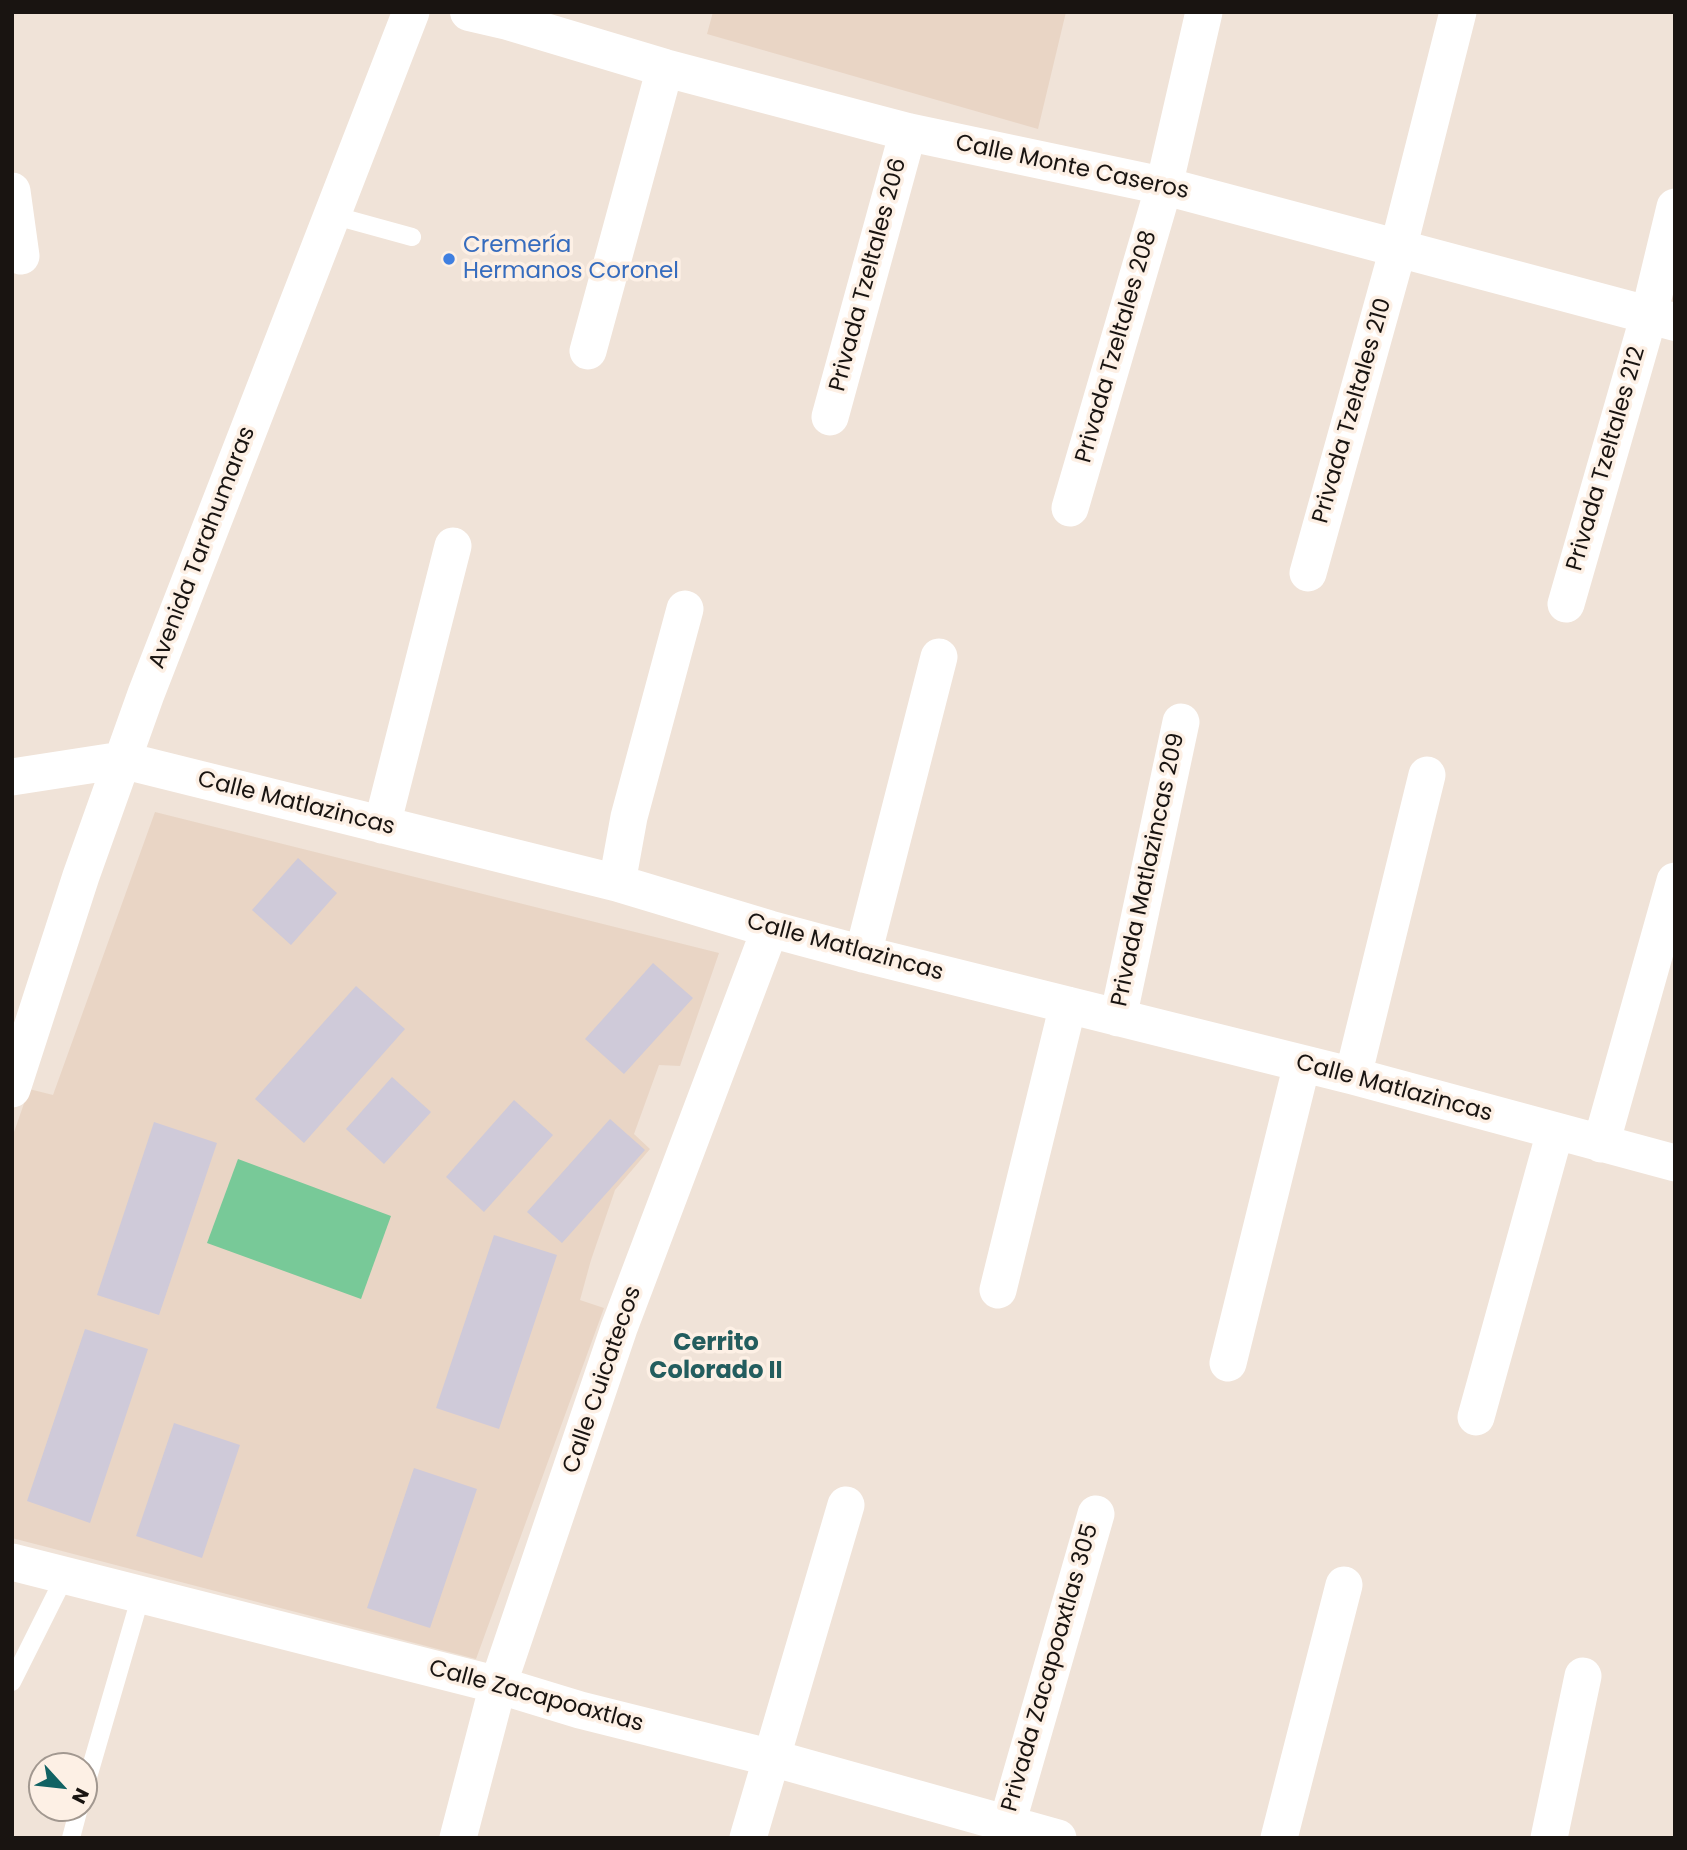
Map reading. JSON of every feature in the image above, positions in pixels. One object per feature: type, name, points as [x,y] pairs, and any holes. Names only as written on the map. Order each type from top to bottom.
[{"type":"street","name":"Avenida Tarahumaras","points":[[12,1089],[81,876],[151,681],[411,12]]},
{"type":"street","name":"Calle Monte Caseros","points":[[469,12],[508,17],[665,68],[908,132],[1164,186],[1662,319]]},
{"type":"street","name":"Privada Tzeltales 208","points":[[1070,508],[1164,186],[1204,12]]},
{"type":"street","name":"Privada Tzeltales 210","points":[[1308,572],[1398,249],[1458,12]]},
{"type":"street","points":[[588,351],[665,68]]},
{"type":"street","name":"Privada Tzeltales 206","points":[[830,418],[908,132]]},
{"type":"street","points":[[12,191],[21,256]]},
{"type":"street","name":"Privada Tzeltales 212","points":[[1566,604],[1662,319],[1675,207]]},
{"type":"street","points":[[382,825],[453,547]]},
{"type":"street","points":[[617,883],[629,817],[685,609]]},
{"type":"street","points":[[863,954],[939,657]]},
{"type":"street","name":"Privada Matlazincas 209","points":[[1118,1018],[1181,722]]},
{"type":"street","name":"Calle Matlazincas","points":[[12,777],[122,760],[617,883],[863,954],[1353,1076],[1675,1163]]},
{"type":"street","points":[[1353,1076],[1427,775]]},
{"type":"street","points":[[1601,1144],[1675,881]]},
{"type":"street","name":"Calle Cuicatecos","points":[[458,1838],[498,1685],[619,1328],[769,929]]},
{"type":"street","points":[[998,1290],[1068,1005]]},
{"type":"street","points":[[1228,1363],[1302,1064]]},
{"type":"street","points":[[1476,1417],[1555,1132]]},
{"type":"street","points":[[748,1838],[846,1505]]},
{"type":"street","name":"Privada Zacapoaxtlas 305","points":[[1005,1830],[1096,1514]]},
{"type":"street","name":"Calle Zacapoaxtlas","points":[[12,1562],[498,1685],[580,1710],[772,1758],[1005,1830],[1058,1838]]},
{"type":"street","points":[[1279,1838],[1344,1585]]},
{"type":"street","points":[[1549,1838],[1584,1676]]},
{"type":"lane","points":[[332,215],[412,237]]},
{"type":"lane","points":[[12,1682],[65,1576]]},
{"type":"lane","points":[[95,1752],[141,1595]]},
{"type":"shaded area","points":[[713,12],[1066,12],[1038,129],[707,34]]},
{"type":"shaded area","points":[[155,812],[719,953],[680,1066],[659,1065],[634,1134],[650,1149],[615,1190],[580,1300],[604,1308],[476,1659],[12,1538],[12,1138],[29,1089],[53,1095]]},
{"type":"green space","points":[[238,1159],[391,1216],[361,1299],[207,1243]]},
{"type":"building","points":[[298,858],[337,893],[291,945],[252,910]]},
{"type":"building","points":[[653,963],[693,998],[624,1074],[585,1039]]},
{"type":"building","points":[[356,986],[405,1029],[304,1143],[255,1099]]},
{"type":"building","points":[[392,1077],[431,1112],[384,1164],[346,1129]]},
{"type":"building","points":[[514,1100],[553,1135],[484,1212],[446,1177]]},
{"type":"building","points":[[610,1119],[645,1150],[562,1243],[527,1212]]},
{"type":"building","points":[[154,1122],[217,1143],[159,1315],[97,1295]]},
{"type":"building","points":[[494,1235],[557,1255],[499,1429],[436,1408]]},
{"type":"building","points":[[85,1329],[148,1349],[90,1523],[27,1501]]},
{"type":"building","points":[[174,1423],[240,1445],[202,1558],[136,1536]]},
{"type":"building","points":[[414,1468],[477,1489],[430,1628],[367,1608]]},
{"type":"place","name":"Cremería Hermanos Coronel","points":[[449,259]]},
{"type":"district","name":"Cerrito Colorado II","points":[[716,1358]]}]
